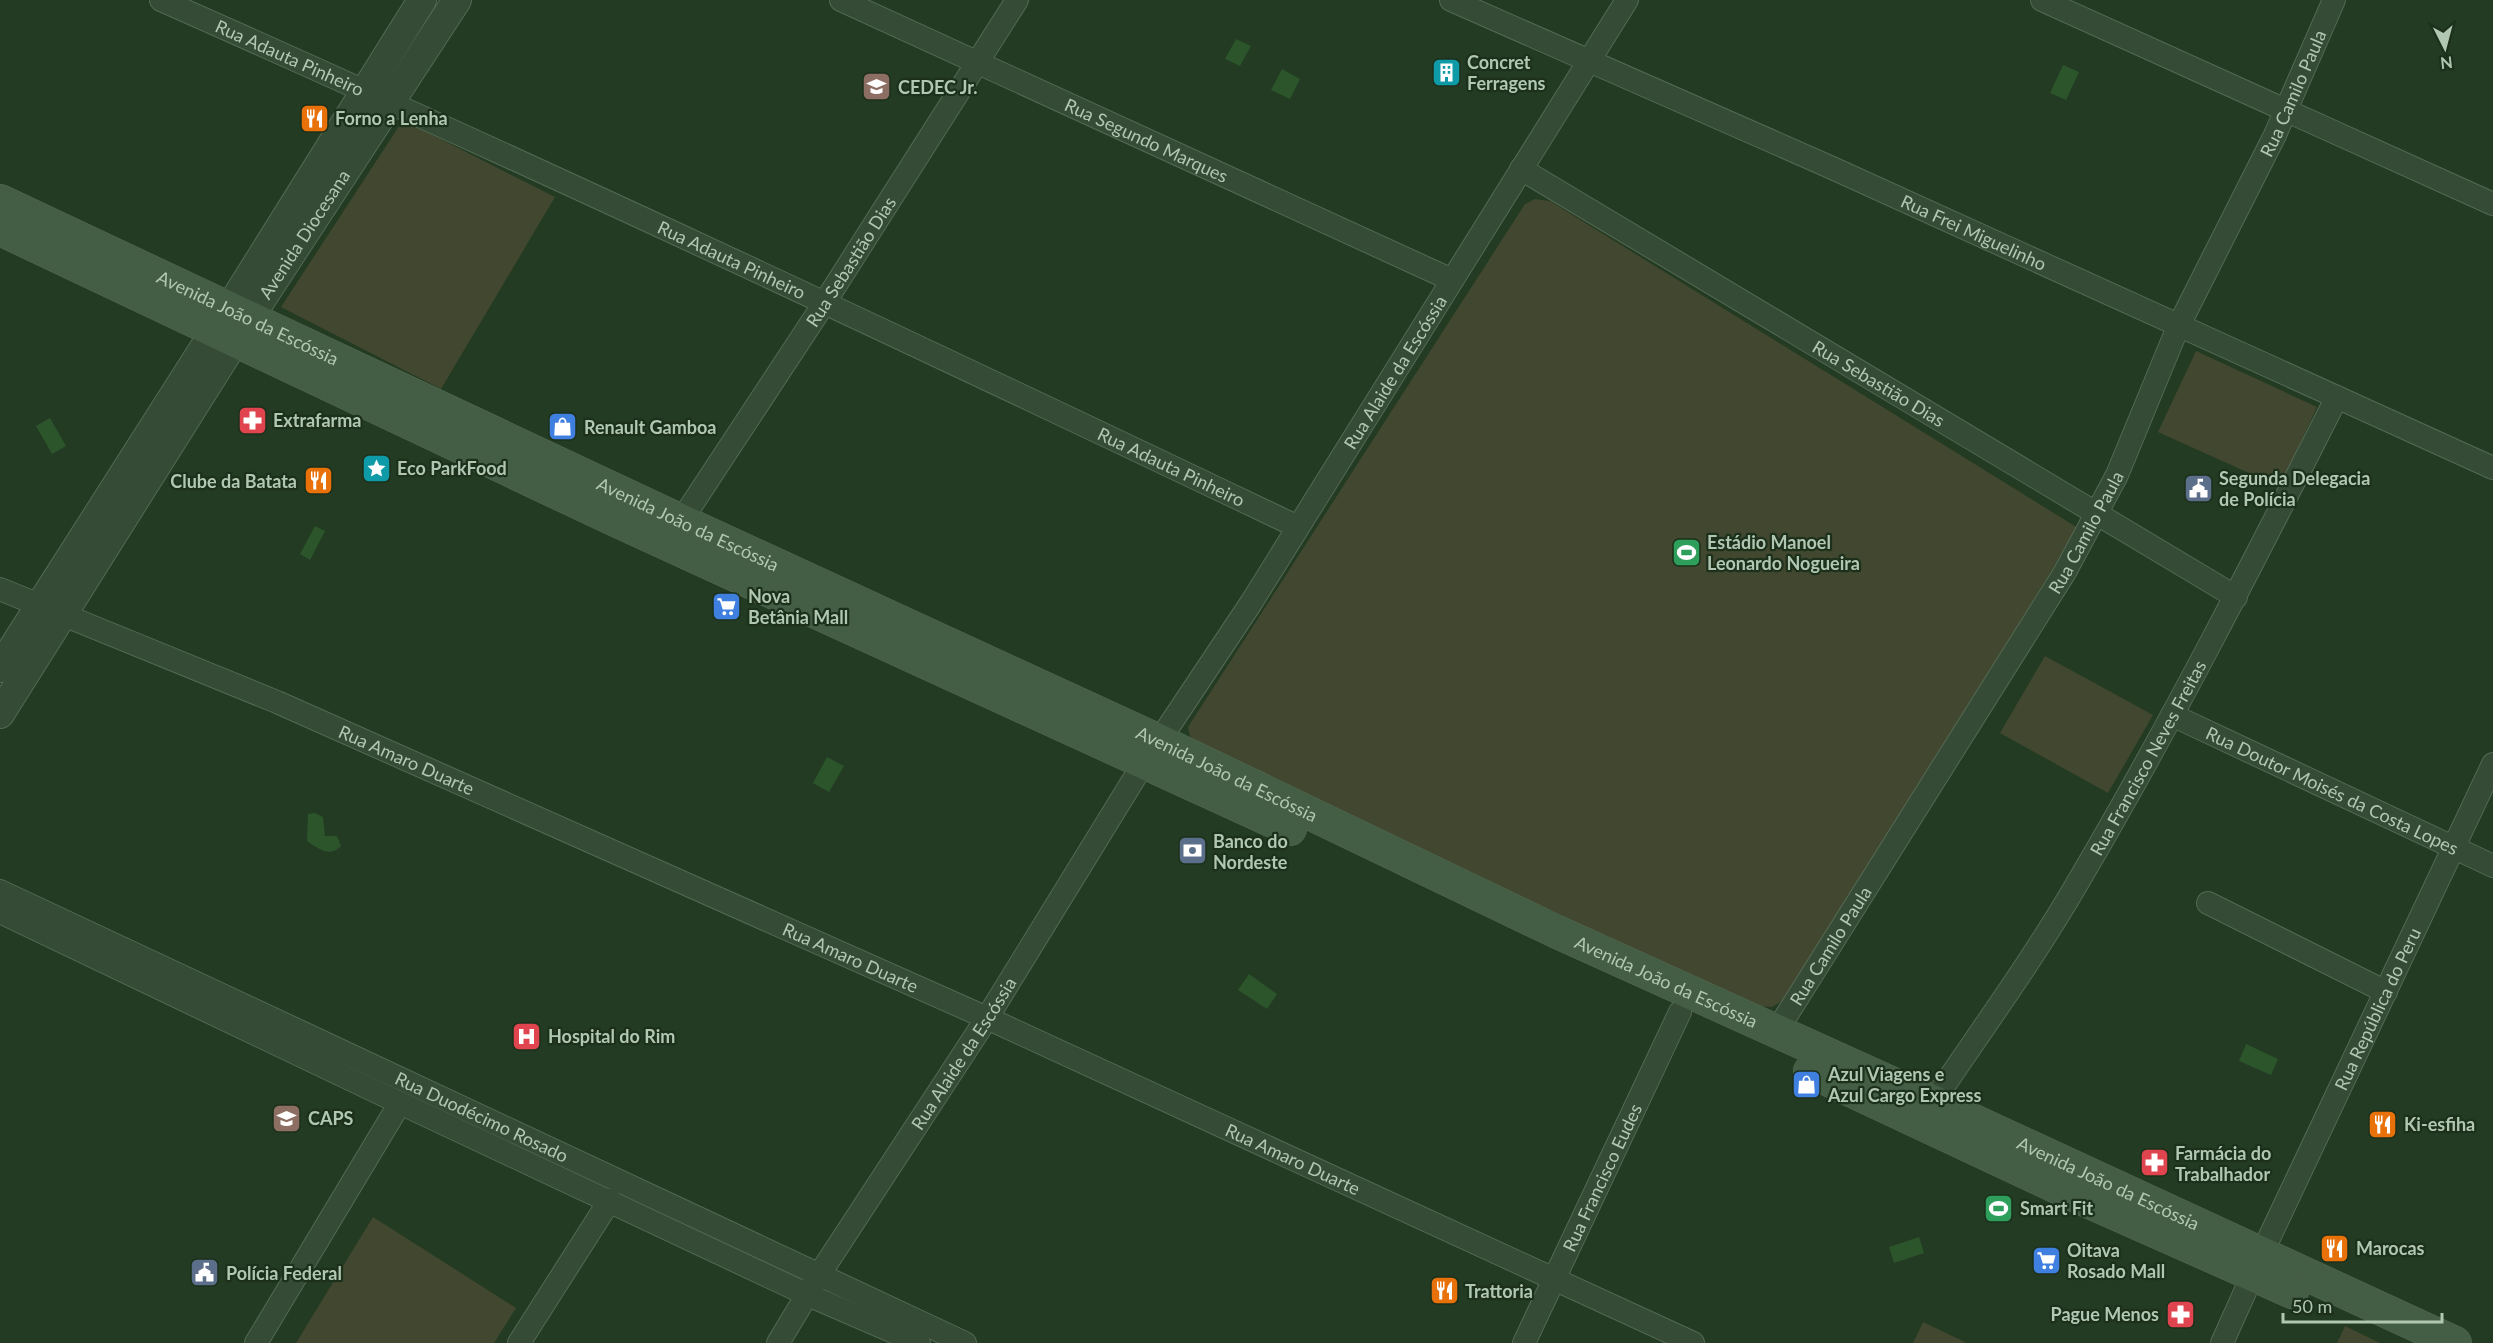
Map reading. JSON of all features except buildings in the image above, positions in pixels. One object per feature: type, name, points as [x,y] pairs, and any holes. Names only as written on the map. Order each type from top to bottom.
[{"type":"main road","name":"Avenida João da Escóssia","points":[[0,201],[233,324],[615,520],[1152,751],[1933,1102],[2258,1264],[2400,1343]]},
{"type":"main road","name":"Avenida João da Escóssia","points":[[0,229],[233,324],[681,521],[1680,1012],[1766,1049],[2053,1185],[2455,1343]]},
{"type":"street","name":"Rua Adauta Pinheiro","points":[[161,0],[365,90],[825,302],[1298,527]]},
{"type":"street","name":"Avenida Diocesana","points":[[233,324],[365,90],[422,0]]},
{"type":"street","name":"Avenida Diocesana","points":[[0,714],[51,611],[233,324],[390,102],[457,0]]},
{"type":"street","name":"Rua Segundo Marques","points":[[841,0],[976,64],[1452,280]]},
{"type":"street","name":"Rua Sebastião Dias","points":[[681,521],[825,302],[1017,0]]},
{"type":"street","name":"Rua Frei Miguelinho","points":[[1451,0],[1830,167],[2178,327],[2493,468]]},
{"type":"street","name":"Rua Alaide da Escóssia","points":[[778,1343],[987,1018],[1152,751],[1251,603],[1627,0]]},
{"type":"street","points":[[2042,0],[2493,204]]},
{"type":"street","name":"Rua Camilo Paula","points":[[1776,1032],[2065,572],[2096,515],[2117,475],[2178,327],[2286,110],[2334,0]]},
{"type":"street","name":"Rua Sebastião Dias","points":[[1521,169],[2235,597]]},
{"type":"street","name":"Rua Francisco Neves Freitas","points":[[1933,1102],[2043,940],[2078,883],[2235,597],[2337,397]]},
{"type":"street","name":"Rua Amaro Duarte","points":[[0,589],[277,702],[987,1018],[1693,1343]]},
{"type":"street","name":"Avenida Diocesana","points":[[0,668],[51,611]]},
{"type":"street","name":"Rua Doutor Moisés da Costa Lopes","points":[[2172,715],[2493,866]]},
{"type":"street","name":"Rua República do Peru","points":[[2222,1343],[2493,764]]},
{"type":"street","name":"Rua Duodécimo Rosado","points":[[0,891],[814,1285],[919,1343]]},
{"type":"street","points":[[2208,903],[2386,992]]},
{"type":"street","name":"Rua Duodécimo Rosado","points":[[0,912],[400,1103],[610,1200],[814,1285],[965,1343]]},
{"type":"street","name":"Rua Francisco Eudes","points":[[1524,1343],[1680,1012]]},
{"type":"street","points":[[256,1343],[400,1103]]},
{"type":"street","points":[[519,1343],[610,1200]]},
{"type":"shaded area","points":[[1236,39],[1251,46],[1240,66],[1225,59]]},
{"type":"shaded area","points":[[2063,65],[2079,72],[2066,100],[2050,93]]},
{"type":"shaded area","points":[[1282,69],[1300,79],[1290,99],[1271,90]]},
{"type":"shaded area","points":[[403,120],[555,197],[441,389],[281,307]]},
{"type":"shaded area","points":[[1535,199],[1550,201],[2078,528],[1782,1001],[1772,1007],[1756,1006],[1208,751],[1194,742],[1190,736],[1188,727],[1525,204]]},
{"type":"shaded area","points":[[2196,351],[2317,407],[2280,487],[2158,432]]},
{"type":"shaded area","points":[[50,418],[66,446],[52,454],[36,426]]},
{"type":"shaded area","points":[[315,526],[325,531],[310,560],[300,554]]},
{"type":"shaded area","points":[[2045,656],[2153,715],[2108,793],[2000,733]]},
{"type":"shaded area","points":[[827,757],[844,766],[829,792],[813,783]]},
{"type":"shaded area","points":[[315,813],[323,817],[325,836],[337,836],[341,846],[337,850],[324,851],[307,841],[308,814]]},
{"type":"shaded area","points":[[1249,974],[1277,994],[1267,1009],[1238,990]]},
{"type":"shaded area","points":[[2246,1044],[2278,1059],[2271,1075],[2239,1061]]},
{"type":"shaded area","points":[[373,1217],[516,1308],[494,1343],[296,1343]]},
{"type":"shaded area","points":[[1919,1237],[1924,1253],[1894,1263],[1889,1247]]},
{"type":"shaded area","points":[[1923,1322],[1965,1342],[1913,1343]]},
{"type":"shaded area","points":[[2345,1326],[2380,1343],[2337,1343]]},
{"type":"place","name":"Concret Ferragens","points":[[1446,72]]},
{"type":"place","name":"CEDEC Jr.","points":[[877,87]]},
{"type":"place","name":"Forno a Lenha","points":[[314,118]]},
{"type":"place","name":"Extrafarma","points":[[252,420]]},
{"type":"place","name":"Renault Gamboa","points":[[563,427]]},
{"type":"place","name":"Eco ParkFood","points":[[376,468]]},
{"type":"place","name":"Clube da Batata","points":[[318,481]]},
{"type":"place","name":"Segunda Delegacia de Polícia","points":[[2198,488]]},
{"type":"place","name":"Estádio Manoel Leonardo Nogueira","points":[[1686,552]]},
{"type":"place","name":"Nova Betânia Mall","points":[[727,606]]},
{"type":"place","name":"Banco do Nordeste","points":[[1192,851]]},
{"type":"place","name":"Hospital do Rim","points":[[527,1036]]},
{"type":"place","name":"Azul Viagens e Azul Cargo Express","points":[[1807,1084]]},
{"type":"place","name":"CAPS","points":[[287,1118]]},
{"type":"place","name":"Ki-esfiha","points":[[2383,1124]]},
{"type":"place","name":"Farmácia do Trabalhador","points":[[2154,1163]]},
{"type":"place","name":"Smart Fit","points":[[1999,1208]]},
{"type":"place","name":"Marocas","points":[[2335,1248]]},
{"type":"place","name":"Oitava Rosado Mall","points":[[2046,1260]]},
{"type":"place","name":"Polícia Federal","points":[[205,1273]]},
{"type":"place","name":"Trattoria","points":[[1444,1291]]},
{"type":"place","name":"Pague Menos","points":[[2180,1314]]}]
